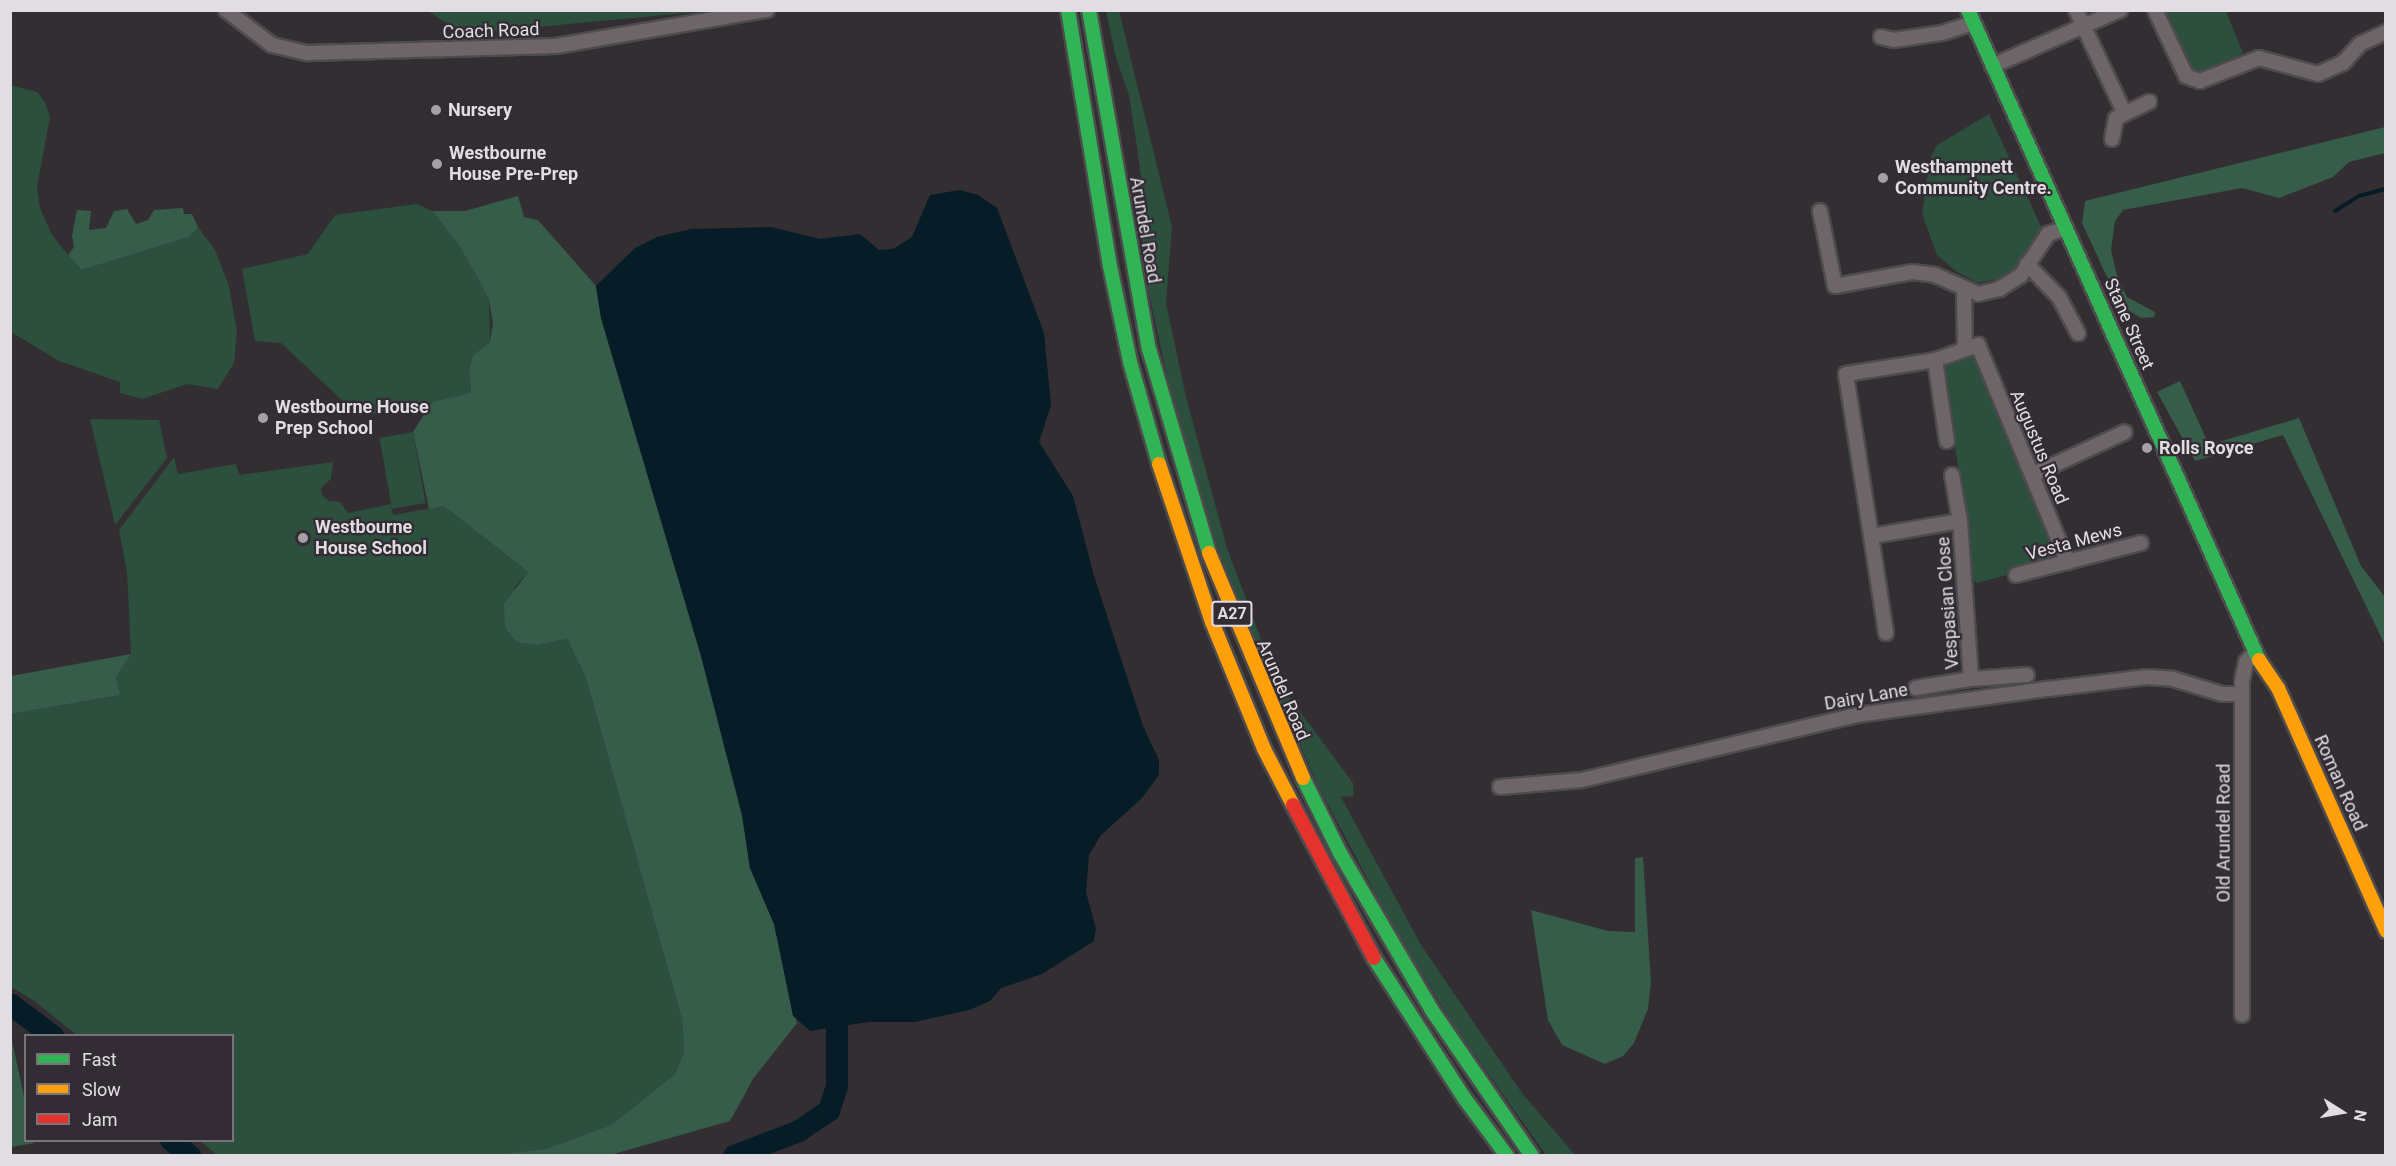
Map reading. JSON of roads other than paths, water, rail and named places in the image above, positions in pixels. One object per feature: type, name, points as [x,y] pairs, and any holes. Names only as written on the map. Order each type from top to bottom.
[{"type":"main road","name":"A27","points":[[1068,10],[1110,266],[1130,362],[1156,455],[1212,622],[1264,749],[1364,943],[1465,1099],[1507,1155]]},
{"type":"main road","name":"Arundel Road","points":[[1089,10],[1149,349],[1197,516],[1233,617],[1290,752],[1362,893],[1431,1009],[1532,1155]]},
{"type":"main road","name":"Stane Street","points":[[1970,16],[2220,567],[2254,653]]},
{"type":"main road","name":"Roman Road","points":[[2254,653],[2278,688],[2385,931]]},
{"type":"street","name":"Coach Road","points":[[226,10],[272,45],[308,53],[556,46],[767,10]]},
{"type":"street","points":[[2076,10],[2124,112]]},
{"type":"street","points":[[2155,10],[2186,76],[2200,81],[2259,58],[2318,74],[2343,63],[2360,44],[2385,32]]},
{"type":"street","points":[[1992,66],[2116,11]]},
{"type":"street","points":[[1881,37],[1894,40],[1942,33],[1970,16]]},
{"type":"street","points":[[2112,139],[2116,118],[2124,112],[2149,102]]},
{"type":"street","points":[[1820,210],[1835,286],[1912,272],[1935,275],[1978,294],[1999,290],[2021,275],[2048,234],[2066,228]]},
{"type":"street","points":[[2027,264],[2059,297],[2078,333]]},
{"type":"street","name":"Augustus Road","points":[[1964,288],[1971,347],[2032,475],[2068,562]]},
{"type":"street","points":[[1886,633],[1846,374],[1935,360],[1971,347]]},
{"type":"street","points":[[1935,360],[1947,441]]},
{"type":"street","points":[[2032,475],[2125,432]]},
{"type":"street","points":[[1953,475],[1960,521]]},
{"type":"street","name":"Vespasian Close","points":[[1872,536],[1960,521],[1971,679],[2027,675]]},
{"type":"street","name":"Vesta Mews","points":[[2016,575],[2141,543]]},
{"type":"street","name":"Old Arundel Road","points":[[2242,1016],[2242,694],[2243,671],[2254,653]]},
{"type":"street","name":"Dairy Lane","points":[[1500,787],[1582,780],[1857,715],[2048,689],[2147,677],[2174,679],[2222,694],[2242,694]]},
{"type":"street","points":[[1916,688],[1971,679]]},
{"type":"water","points":[[960,190],[978,195],[997,208],[1044,333],[1051,405],[1039,442],[1073,496],[1094,576],[1143,726],[1159,760],[1159,775],[1142,798],[1101,835],[1089,855],[1086,892],[1096,929],[1094,941],[1042,974],[1001,988],[990,1001],[969,1010],[915,1022],[868,1022],[810,1031],[793,1016],[774,924],[750,868],[742,815],[701,656],[601,318],[596,286],[635,248],[657,237],[691,229],[771,227],[820,239],[860,234],[879,250],[893,249],[912,237],[930,195]]},
{"type":"waterway","points":[[2335,211],[2359,196],[2386,189]]},
{"type":"waterway","points":[[10,1004],[50,1034]]},
{"type":"waterway","points":[[734,1156],[799,1131],[829,1111],[837,1087],[837,1028]]},
{"type":"waterway","points":[[173,1142],[190,1156]]},
{"type":"place","name":"Nursery","points":[[436,110]]},
{"type":"place","name":"Westbourne House Pre-Prep","points":[[437,164]]},
{"type":"place","name":"Westhampnett Community Centre.","points":[[1883,178]]},
{"type":"place","name":"Westbourne House Prep School","points":[[263,418]]},
{"type":"place","name":"Rolls Royce","points":[[2147,448]]},
{"type":"place","name":"Westbourne House School","points":[[303,538]]}]
